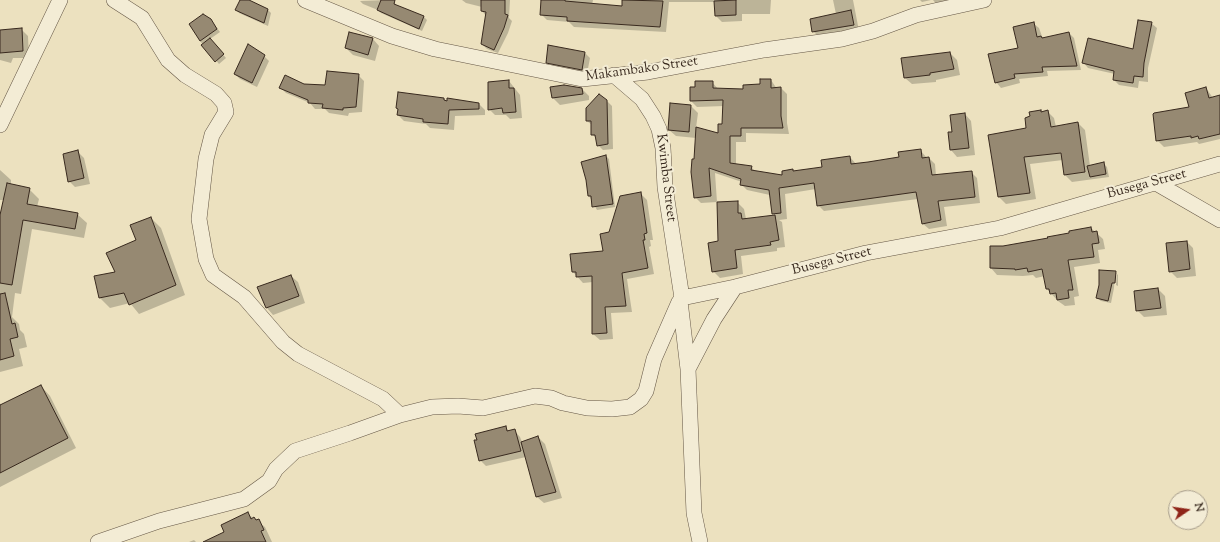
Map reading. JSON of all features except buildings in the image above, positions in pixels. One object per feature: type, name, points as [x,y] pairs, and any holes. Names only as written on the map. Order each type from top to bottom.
[{"type":"street","points":[[0,125],[60,0]]},
{"type":"street","points":[[114,0],[142,18],[168,60],[185,75],[216,94],[224,103],[226,112],[212,135],[206,158],[199,219],[206,258],[213,275],[244,296],[283,342],[298,354],[383,399],[400,415]]},
{"type":"street","name":"Makambako Street","points":[[305,0],[392,36],[464,56],[493,60],[582,79],[648,72],[764,50],[842,39],[873,31],[916,15],[984,0]]},
{"type":"street","name":"Kwimba Street","points":[[614,75],[642,99],[659,129],[663,148],[665,187],[681,300]]},
{"type":"street","name":"Busega Street","points":[[681,300],[866,252],[1000,228],[1220,164]]},
{"type":"street","points":[[1156,183],[1220,220]]},
{"type":"street","points":[[688,369],[714,319],[735,287]]},
{"type":"street","points":[[98,542],[159,521],[244,498],[269,481],[276,469],[295,451],[400,415],[432,407],[458,406],[483,408],[535,396],[551,398],[563,403],[587,408],[612,409],[630,407],[641,399],[646,391],[654,359],[681,300]]},
{"type":"street","points":[[681,300],[688,369],[691,473],[694,513],[700,542]]}]
